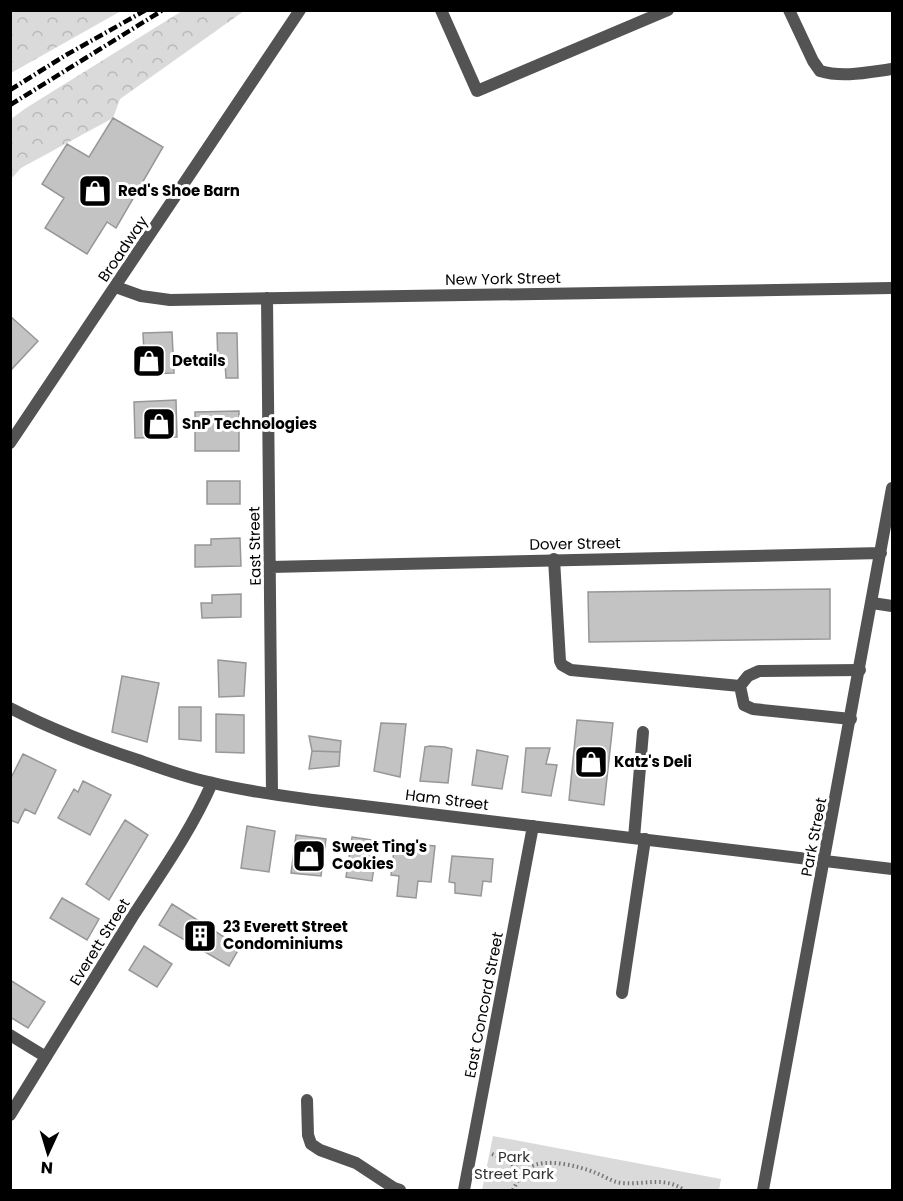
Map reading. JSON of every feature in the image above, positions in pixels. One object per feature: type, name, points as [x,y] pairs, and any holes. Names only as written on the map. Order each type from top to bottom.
[{"type":"street","name":"Broadway","points":[[10,443],[300,10]]},
{"type":"street","points":[[441,10],[477,91],[668,10]]},
{"type":"street","points":[[789,10],[820,71],[838,74],[892,69]]},
{"type":"street","name":"New York Street","points":[[116,287],[141,296],[170,300],[892,288]]},
{"type":"street","name":"East Street","points":[[267,298],[272,794]]},
{"type":"street","name":"Park Street","points":[[763,1191],[892,488]]},
{"type":"street","name":"Dover Street","points":[[270,567],[881,553]]},
{"type":"street","points":[[554,559],[558,650],[562,665],[580,671],[741,686]]},
{"type":"street","points":[[872,603],[892,606]]},
{"type":"street","points":[[851,719],[753,709],[744,705],[741,686],[748,676],[759,671],[860,669]]},
{"type":"street","name":"Ham Street","points":[[10,708],[64,733],[174,773],[212,783],[272,794],[892,868]]},
{"type":"street","points":[[622,993],[640,839],[643,732]]},
{"type":"street","name":"Everett Street","points":[[10,1114],[185,835],[212,783]]},
{"type":"street","name":"East Concord Street","points":[[464,1191],[533,826]]},
{"type":"street","points":[[10,1035],[46,1057]]},
{"type":"street","points":[[307,1100],[308,1135],[311,1144],[320,1150],[356,1163],[400,1191]]},
{"type":"path","points":[[492,1154],[507,1160],[523,1173]]},
{"type":"path","points":[[513,1191],[517,1181],[530,1166],[555,1163],[584,1169],[621,1183],[666,1182],[684,1191]]},
{"type":"green space","points":[[11,10],[121,10],[121,11],[11,73]]},
{"type":"green space","points":[[182,11],[244,11],[120,99],[113,118],[21,168],[11,179],[11,119]]},
{"type":"green space","name":"Park Street Park","points":[[493,1136],[721,1179],[719,1190],[482,1190]]},
{"type":"building","name":"Red's Shoe Barn","points":[[113,118],[163,147],[116,228],[107,222],[87,254],[45,228],[64,198],[42,184],[67,144],[89,157]]},
{"type":"building","points":[[10,316],[38,341],[10,371]]},
{"type":"building","points":[[172,332],[174,373],[145,374],[143,333]]},
{"type":"building","points":[[217,333],[237,333],[238,378],[226,378],[225,363],[218,363]]},
{"type":"building","points":[[176,400],[177,437],[135,438],[134,402]]},
{"type":"building","points":[[239,411],[239,451],[195,451],[195,412]]},
{"type":"building","points":[[207,481],[240,481],[240,504],[207,504]]},
{"type":"building","points":[[240,538],[241,566],[195,567],[195,545],[211,545],[211,539]]},
{"type":"building","points":[[830,589],[830,639],[589,642],[588,592]]},
{"type":"building","points":[[241,594],[241,617],[202,618],[201,603],[212,603],[212,595]]},
{"type":"building","points":[[218,660],[246,663],[244,696],[219,697]]},
{"type":"building","points":[[122,676],[159,683],[147,742],[112,732]]},
{"type":"building","points":[[179,707],[201,707],[201,741],[179,739]]},
{"type":"building","points":[[216,714],[244,715],[244,753],[216,752]]},
{"type":"building","name":"Katz's Deli","points":[[577,720],[613,723],[604,805],[569,800]]},
{"type":"building","points":[[381,723],[406,724],[400,777],[374,771]]},
{"type":"building","points":[[309,736],[341,741],[340,752],[312,751]]},
{"type":"building","points":[[425,747],[452,749],[448,783],[420,781]]},
{"type":"building","points":[[526,748],[550,748],[546,764],[557,765],[551,796],[522,792]]},
{"type":"building","points":[[477,750],[508,756],[502,789],[472,785]]},
{"type":"building","points":[[312,751],[340,752],[339,766],[309,769]]},
{"type":"building","points":[[23,754],[56,770],[35,814],[25,809],[18,823],[10,820],[10,780]]},
{"type":"building","points":[[83,781],[111,795],[90,835],[58,818],[74,789],[78,792]]},
{"type":"building","points":[[125,820],[148,835],[109,900],[86,884]]},
{"type":"building","points":[[247,826],[275,831],[269,872],[241,868]]},
{"type":"building","name":"Sweet Ting's Cookies","points":[[296,835],[326,839],[321,876],[291,873]]},
{"type":"building","points":[[352,837],[378,841],[372,881],[346,877]]},
{"type":"building","points":[[395,842],[435,846],[431,882],[418,881],[416,898],[397,896],[399,876],[391,875]]},
{"type":"building","points":[[452,856],[493,859],[491,882],[483,881],[481,896],[455,893],[455,883],[449,882]]},
{"type":"building","points":[[62,898],[99,919],[87,940],[50,918]]},
{"type":"building","name":"23 Everett Street Condominiums","points":[[172,904],[240,947],[229,966],[159,925]]},
{"type":"building","points":[[144,946],[172,964],[157,987],[129,970]]},
{"type":"building","points":[[10,980],[45,1002],[28,1028],[10,1017]]},
{"type":"railway","points":[[10,90],[146,10]]},
{"type":"railway","points":[[10,105],[163,10]]},
{"type":"place","name":"Red's Shoe Barn","points":[[95,191]]},
{"type":"place","name":"Details","points":[[149,361]]},
{"type":"place","name":"SnP Technologies","points":[[159,424]]},
{"type":"place","name":"Katz's Deli","points":[[591,762]]},
{"type":"place","name":"Sweet Ting's Cookies","points":[[309,856]]},
{"type":"place","name":"23 Everett Street Condominiums","points":[[200,936]]}]
